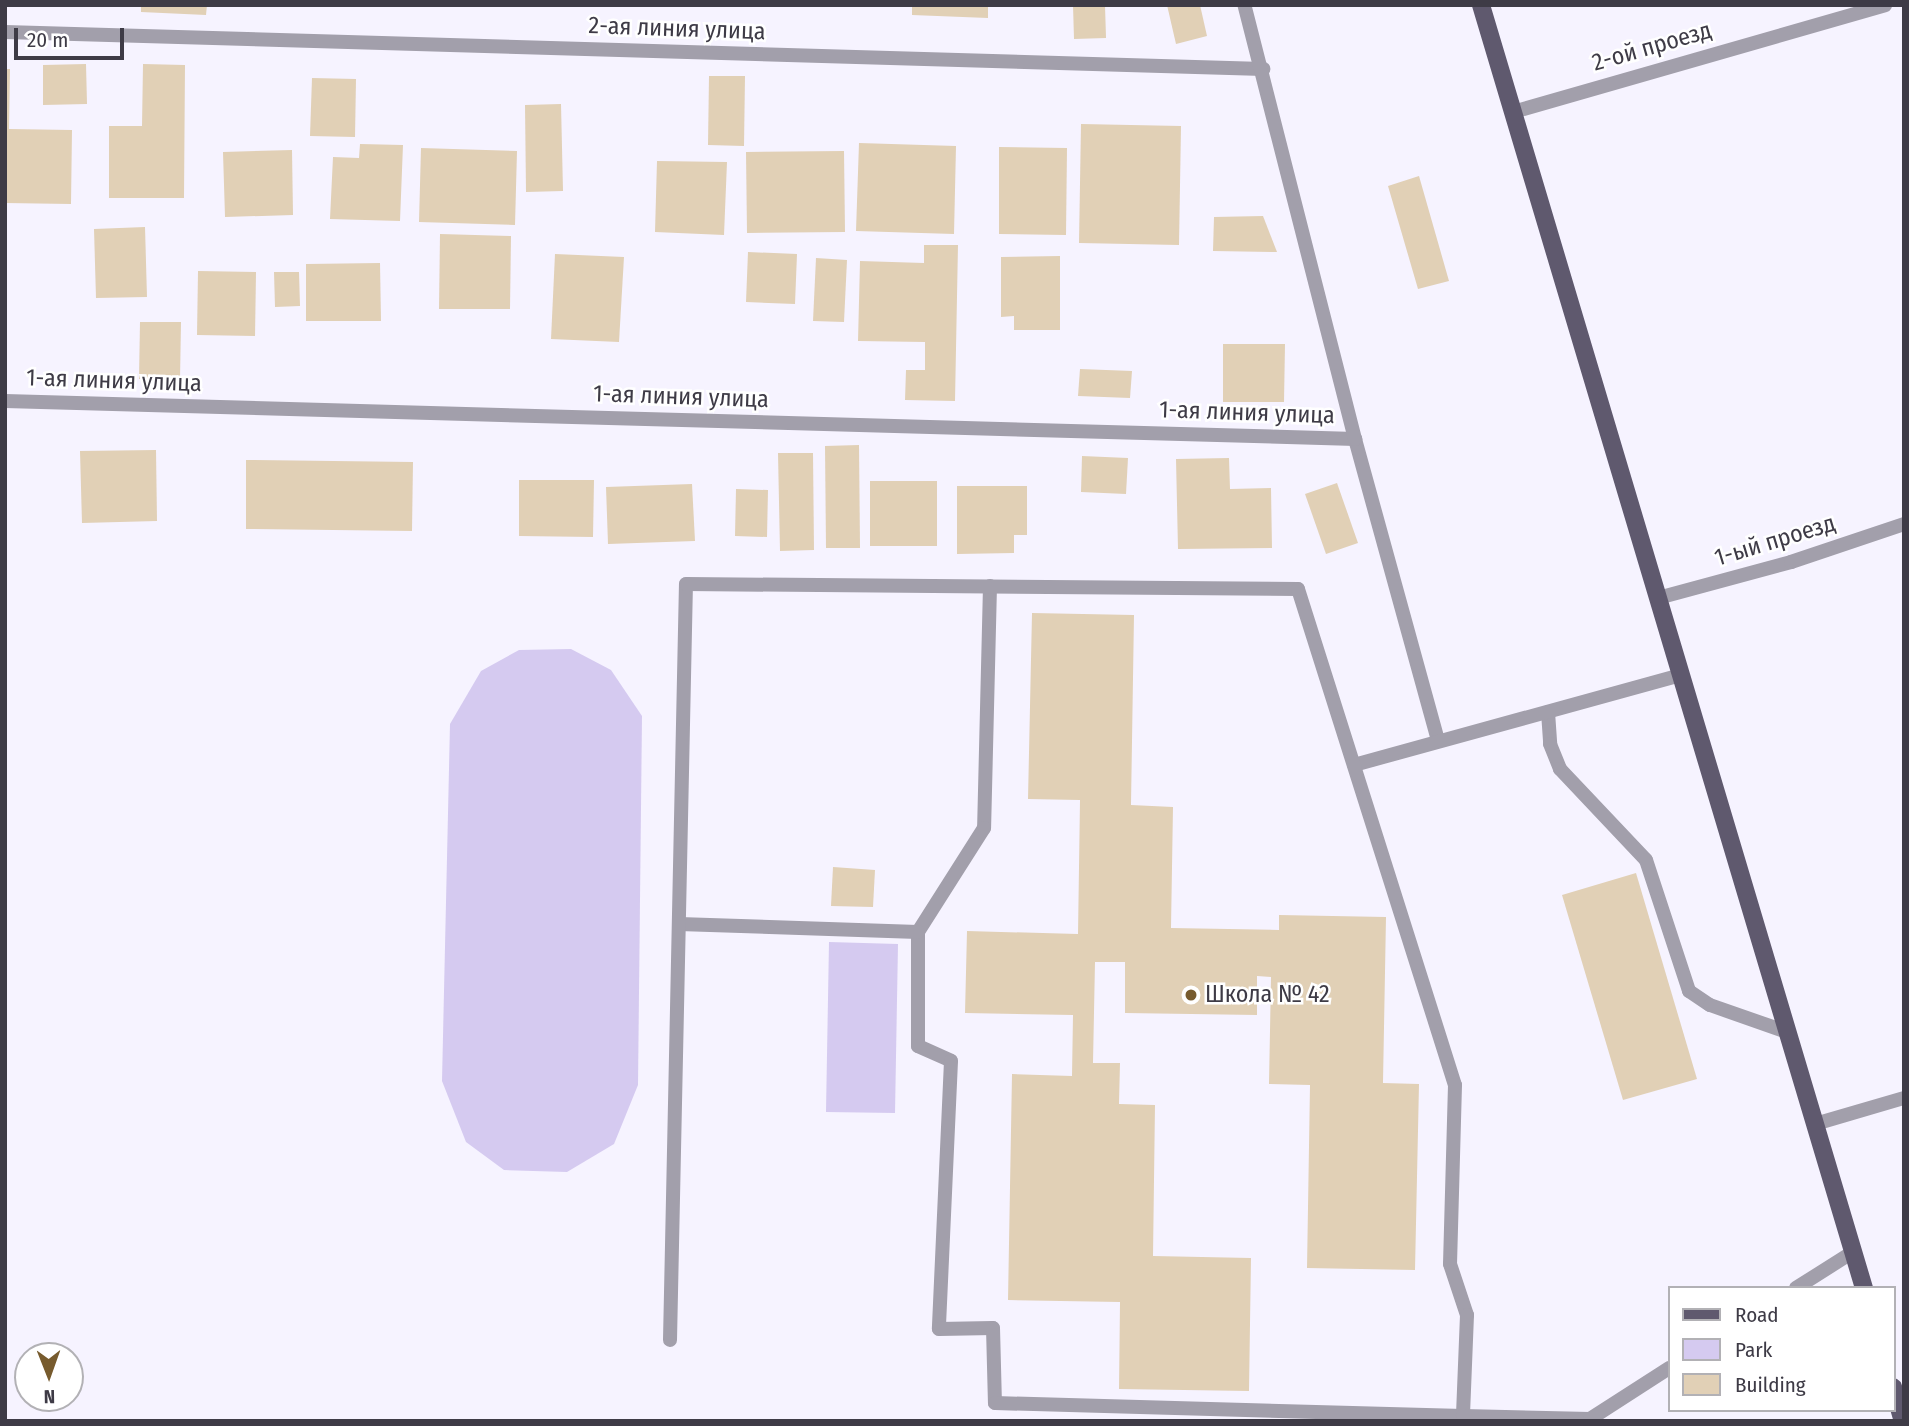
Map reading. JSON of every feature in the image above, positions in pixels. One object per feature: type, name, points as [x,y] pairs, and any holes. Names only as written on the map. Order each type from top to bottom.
[{"type":"main road","points":[[1481,5],[1863,1286]]},
{"type":"main road","points":[[1895,1394],[1903,1421]]},
{"type":"street","points":[[1244,5],[1263,69],[1355,439],[1438,740]]},
{"type":"street","name":"2-ой проезд","points":[[1513,112],[1885,5]]},
{"type":"street","name":"2-ая линия улица","points":[[5,32],[1263,69]]},
{"type":"street","name":"1-ая линия улица","points":[[5,401],[1355,439]]},
{"type":"street","name":"1-ый проезд","points":[[1658,598],[1791,562],[1904,524]]},
{"type":"street","points":[[670,1340],[686,584],[1298,589],[1455,1085],[1450,1264],[1466,1314],[1462,1416]]},
{"type":"street","points":[[990,586],[985,828],[918,932],[918,1046],[951,1061],[939,1329],[993,1328],[995,1403],[1590,1419],[1668,1369]]},
{"type":"street","points":[[1354,765],[1681,675]]},
{"type":"street","points":[[1548,712],[1550,744],[1560,769],[1646,860],[1689,991],[1710,1005],[1787,1032]]},
{"type":"street","points":[[679,924],[918,932]]},
{"type":"street","points":[[1815,1124],[1904,1098]]},
{"type":"street","points":[[1799,1286],[1853,1252]]},
{"type":"green space","points":[[571,649],[611,670],[642,716],[638,1085],[614,1144],[567,1172],[504,1170],[466,1142],[442,1081],[450,724],[481,671],[519,650]]},
{"type":"green space","points":[[829,942],[898,944],[895,1113],[826,1112]]},
{"type":"building","points":[[141,5],[207,5],[206,15],[141,12]]},
{"type":"building","points":[[912,5],[988,5],[988,18],[912,15]]},
{"type":"building","points":[[1073,5],[1105,5],[1106,38],[1074,39]]},
{"type":"building","points":[[1167,5],[1200,5],[1207,36],[1176,44]]},
{"type":"building","points":[[86,64],[87,104],[43,105],[43,65]]},
{"type":"building","points":[[143,64],[185,65],[184,198],[109,198],[109,126],[142,126]]},
{"type":"building","points":[[5,69],[10,69],[9,129],[72,130],[71,204],[5,203]]},
{"type":"building","points":[[709,76],[745,76],[744,146],[708,145]]},
{"type":"building","points":[[312,78],[356,79],[355,137],[310,136]]},
{"type":"building","points":[[561,104],[563,191],[526,192],[525,105]]},
{"type":"building","points":[[1081,124],[1181,126],[1179,245],[1079,243]]},
{"type":"building","points":[[859,143],[956,146],[954,234],[856,231]]},
{"type":"building","points":[[360,144],[403,145],[400,221],[330,219],[333,157],[359,158]]},
{"type":"building","points":[[999,147],[1067,148],[1066,235],[999,234]]},
{"type":"building","points":[[421,148],[517,151],[515,225],[419,222]]},
{"type":"building","points":[[292,150],[293,215],[225,217],[223,152]]},
{"type":"building","points":[[844,151],[845,232],[747,233],[746,152]]},
{"type":"building","points":[[657,161],[727,162],[724,235],[655,232]]},
{"type":"building","points":[[1419,176],[1449,281],[1418,289],[1388,186]]},
{"type":"building","points":[[1263,216],[1277,252],[1213,251],[1214,217]]},
{"type":"building","points":[[145,227],[147,297],[96,298],[94,229]]},
{"type":"building","points":[[440,234],[511,236],[510,309],[439,309]]},
{"type":"building","points":[[924,245],[958,245],[955,401],[905,400],[906,370],[925,370],[925,342],[858,341],[860,261],[924,263]]},
{"type":"building","points":[[748,252],[797,254],[795,304],[746,302]]},
{"type":"building","points":[[555,254],[624,257],[619,342],[551,339]]},
{"type":"building","points":[[1060,256],[1060,330],[1014,330],[1014,316],[1001,317],[1001,257]]},
{"type":"building","points":[[816,258],[847,260],[844,322],[813,321]]},
{"type":"building","points":[[380,263],[381,321],[306,321],[306,264]]},
{"type":"building","points":[[198,271],[256,272],[255,336],[197,335]]},
{"type":"building","points":[[274,272],[299,272],[300,306],[275,307]]},
{"type":"building","points":[[140,322],[181,322],[180,380],[139,379]]},
{"type":"building","points":[[1223,344],[1285,344],[1284,402],[1223,402]]},
{"type":"building","points":[[1080,369],[1132,371],[1130,398],[1078,396]]},
{"type":"building","points":[[859,445],[860,548],[826,548],[825,446]]},
{"type":"building","points":[[156,450],[157,521],[82,523],[80,451]]},
{"type":"building","points":[[778,453],[813,453],[814,550],[780,551]]},
{"type":"building","points":[[1082,456],[1128,458],[1126,494],[1081,492]]},
{"type":"building","points":[[1229,458],[1230,489],[1271,488],[1272,548],[1178,549],[1176,459]]},
{"type":"building","points":[[246,460],[413,462],[412,531],[246,529]]},
{"type":"building","points":[[519,480],[594,480],[593,537],[519,536]]},
{"type":"building","points":[[870,481],[937,481],[937,546],[870,546]]},
{"type":"building","points":[[1337,483],[1358,543],[1326,554],[1305,494]]},
{"type":"building","points":[[692,484],[695,541],[608,544],[606,487]]},
{"type":"building","points":[[957,486],[1027,486],[1027,535],[1014,535],[1014,553],[957,554]]},
{"type":"building","points":[[736,489],[768,490],[767,537],[735,536]]},
{"type":"building","name":"Школа № 42","points":[[1032,613],[1134,615],[1131,805],[1173,807],[1171,928],[1279,930],[1279,915],[1386,917],[1383,1083],[1419,1084],[1415,1270],[1307,1268],[1310,1085],[1269,1084],[1271,977],[1257,976],[1257,1015],[1125,1013],[1125,962],[1095,962],[1093,1063],[1120,1063],[1119,1104],[1155,1105],[1153,1256],[1251,1258],[1249,1391],[1119,1389],[1120,1302],[1008,1300],[1012,1074],[1072,1076],[1073,1015],[965,1013],[967,931],[1078,934],[1080,800],[1028,799]]},
{"type":"building","points":[[833,867],[875,870],[873,907],[831,906]]},
{"type":"building","points":[[1636,873],[1697,1079],[1623,1100],[1562,895]]},
{"type":"place","name":"Школа № 42","points":[[1191,995]]}]
